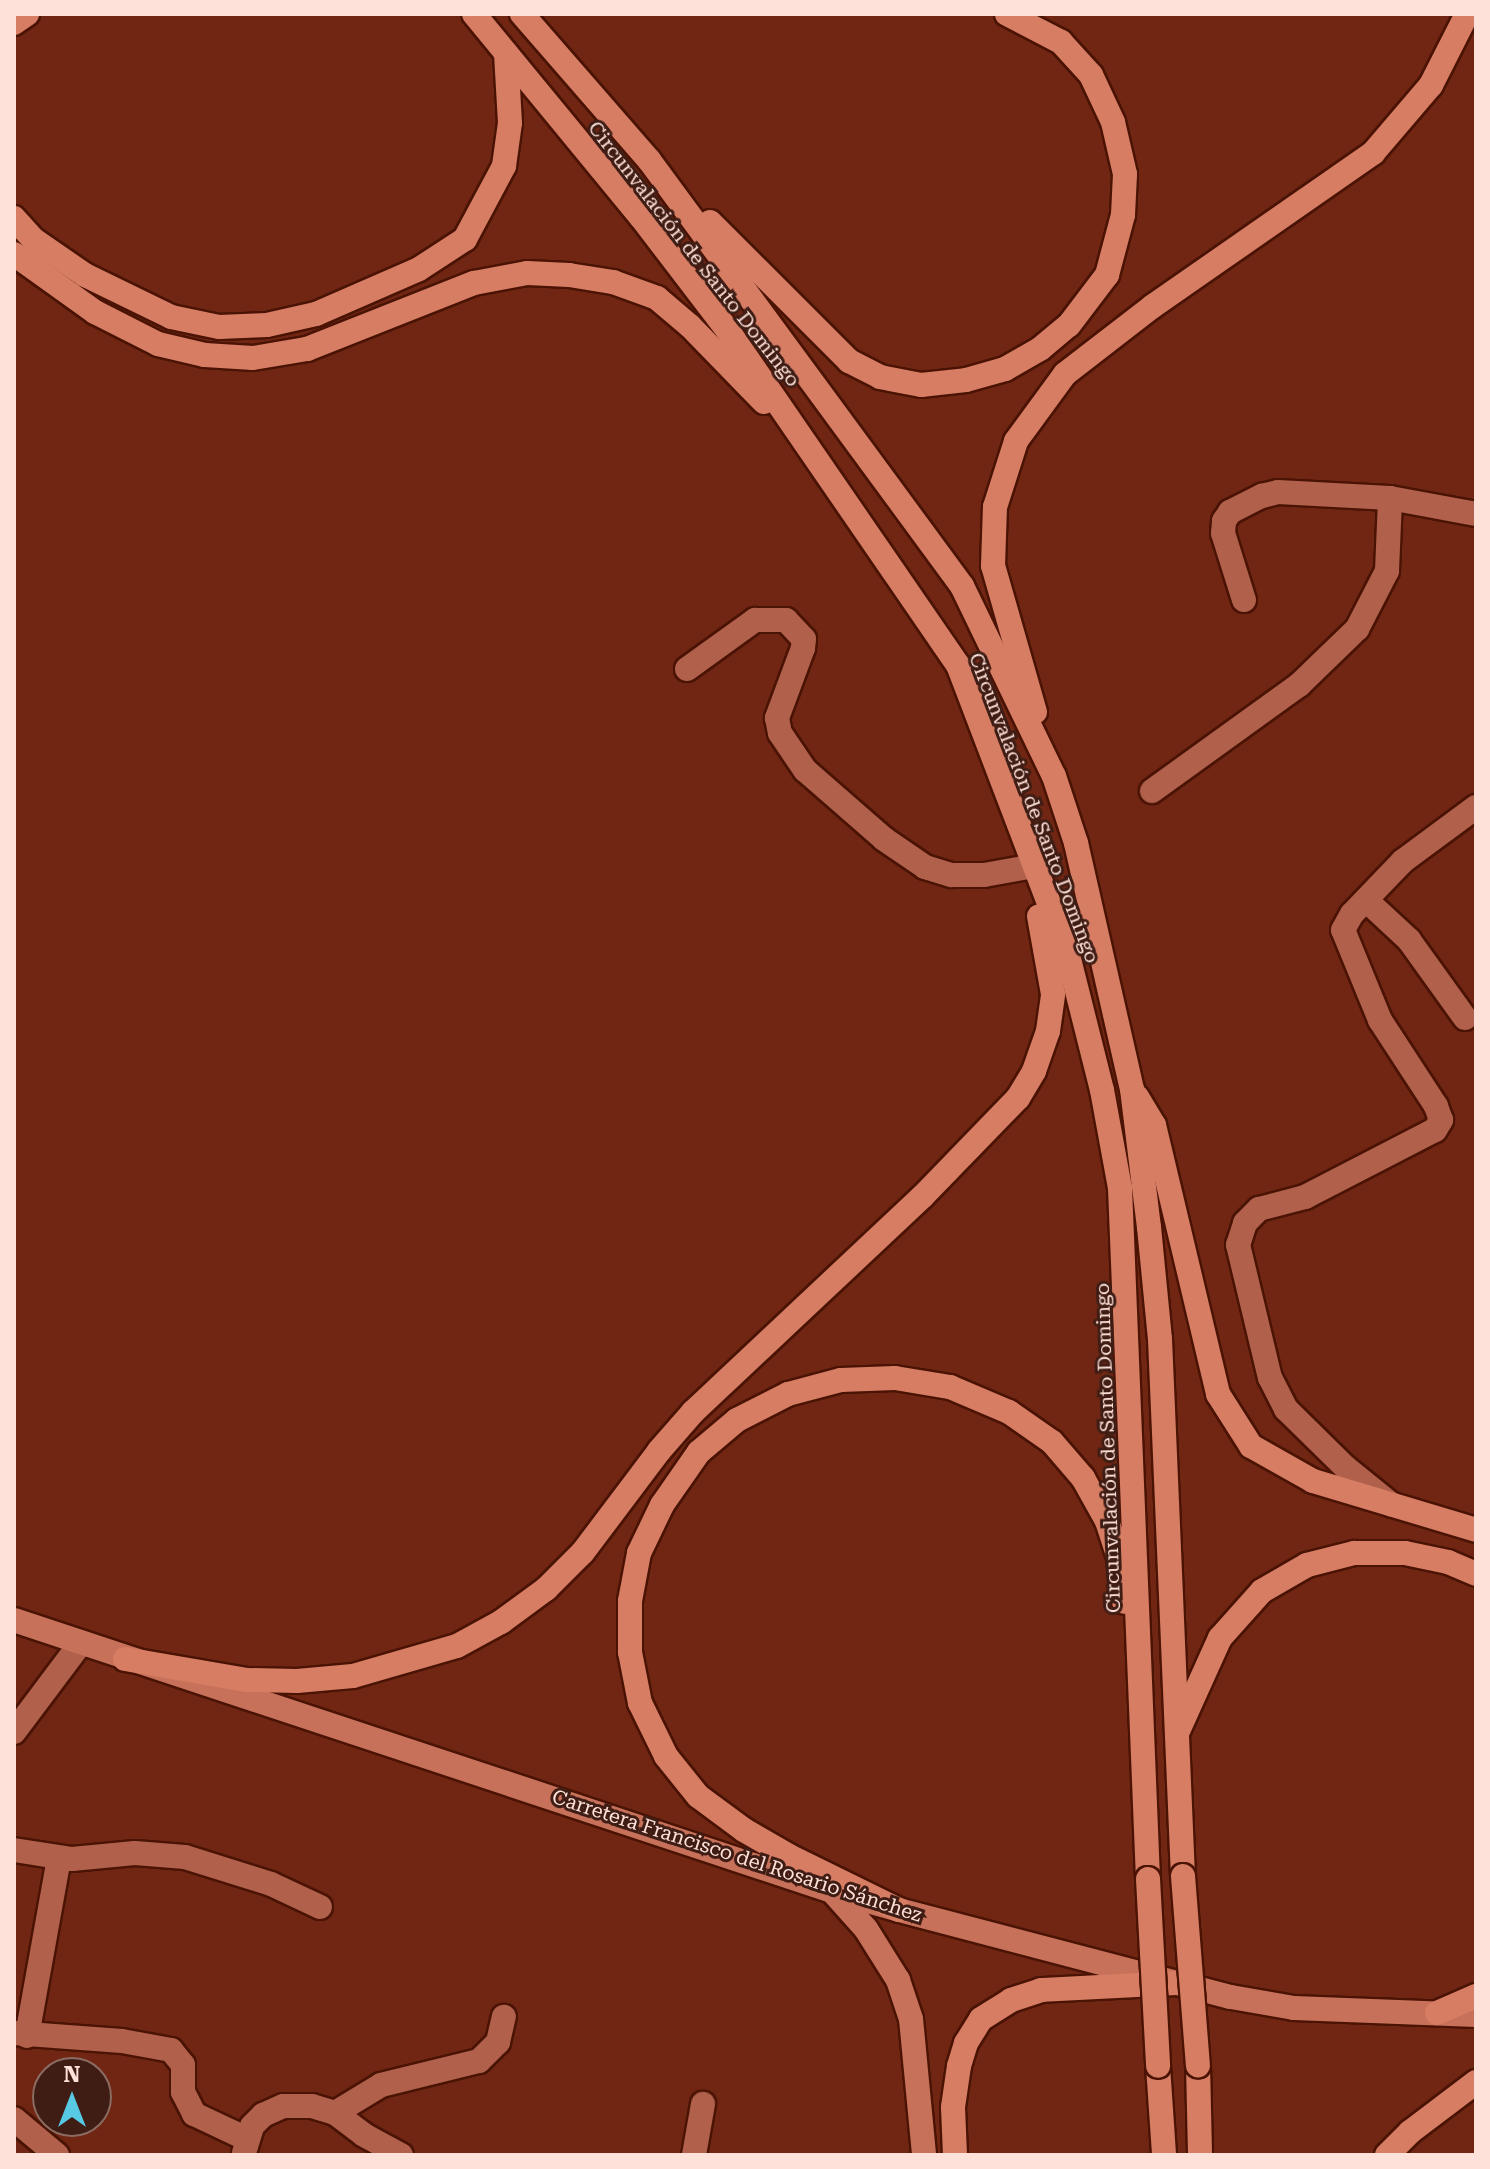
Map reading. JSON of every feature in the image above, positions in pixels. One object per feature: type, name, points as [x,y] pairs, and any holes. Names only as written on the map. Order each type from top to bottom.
[{"type":"highway","points":[[14,23],[27,14]]},
{"type":"highway","name":"Circunvalación de Santo Domingo","points":[[474,14],[650,229],[817,457],[958,665],[1067,951],[1102,1090],[1120,1188],[1148,1879],[1164,2155]]},
{"type":"highway","name":"Circunvalación de Santo Domingo","points":[[522,14],[545,45],[649,160],[962,586],[1054,776],[1076,843],[1132,1089],[1160,1339],[1176,1737],[1198,2065],[1200,2155]]},
{"type":"highway","points":[[649,160],[849,361],[880,377],[921,385],[966,380],[1005,369],[1040,349],[1069,325],[1107,275],[1123,215],[1125,174],[1113,122],[1091,75],[1061,42],[1007,14]]},
{"type":"highway","points":[[1054,776],[993,566],[995,507],[1016,441],[1065,374],[1153,306],[1373,153],[1431,85],[1467,14]]},
{"type":"highway","points":[[14,218],[34,240],[85,275],[171,317],[219,327],[267,325],[316,314],[419,269],[465,239],[504,166],[510,123],[506,53]]},
{"type":"highway","points":[[14,254],[95,312],[158,344],[205,355],[253,358],[307,349],[474,283],[527,273],[613,282],[657,298],[690,326],[817,457]]},
{"type":"highway","points":[[125,1659],[247,1680],[297,1681],[353,1676],[457,1646],[501,1622],[546,1589],[583,1552],[693,1412],[922,1197],[1018,1098],[1034,1071],[1048,1031],[1053,994],[1048,953],[1035,902],[1034,866]]},
{"type":"highway","points":[[1132,1089],[1154,1125],[1218,1394],[1235,1426],[1251,1446],[1313,1481],[1397,1509],[1445,1519],[1476,1530]]},
{"type":"highway","points":[[899,1910],[789,1856],[744,1830],[698,1796],[666,1756],[640,1703],[630,1652],[630,1601],[639,1553],[662,1505],[699,1452],[737,1420],[788,1394],[841,1380],[895,1378],[950,1387],[1009,1412],[1052,1442],[1083,1478],[1107,1521],[1119,1559],[1142,1699]]},
{"type":"highway","points":[[1176,1737],[1220,1638],[1262,1591],[1307,1565],[1354,1553],[1405,1553],[1448,1562],[1476,1574]]},
{"type":"highway","points":[[955,2155],[953,2107],[959,2066],[966,2043],[981,2019],[1011,2000],[1041,1990],[1174,1983]]},
{"type":"highway","points":[[1437,2013],[1476,1996]]},
{"type":"highway","points":[[1387,2155],[1410,2132],[1476,2082]]},
{"type":"main road","name":"Carretera Francisco del Rosario Sánchez","points":[[14,1620],[832,1891],[899,1910],[1174,1983],[1294,2008],[1476,2015]]},
{"type":"main road","points":[[832,1891],[866,1929],[898,1980],[911,2019],[924,2155]]},
{"type":"street","points":[[1244,600],[1223,533],[1224,521],[1230,512],[1278,492],[1390,498],[1476,514]]},
{"type":"street","points":[[1152,791],[1299,685],[1357,629],[1387,571],[1390,498]]},
{"type":"street","points":[[687,669],[755,620],[786,620],[804,639],[777,718],[780,733],[805,770],[884,839],[925,867],[952,875],[984,875],[1034,866]]},
{"type":"street","points":[[1397,1509],[1345,1467],[1286,1409],[1270,1378],[1238,1245],[1245,1223],[1259,1209],[1316,1191],[1435,1130],[1441,1120],[1436,1106],[1380,1020],[1343,930],[1403,861],[1476,807]]},
{"type":"street","points":[[1366,900],[1409,940],[1465,1018]]},
{"type":"street","points":[[14,1732],[80,1644]]},
{"type":"street","points":[[14,1850],[59,1859],[135,1853],[185,1857],[271,1884],[320,1907]]},
{"type":"street","points":[[59,1859],[21,2034],[122,2041],[171,2050],[183,2065],[183,2092],[194,2114],[246,2147],[252,2126],[263,2115],[283,2106],[312,2106],[335,2113],[364,2135],[401,2155]]},
{"type":"street","points":[[335,2113],[381,2085],[479,2061],[498,2042],[504,2017]]},
{"type":"street","points":[[694,2155],[703,2104]]},
{"type":"street","points":[[14,2119],[57,2155]]}]
